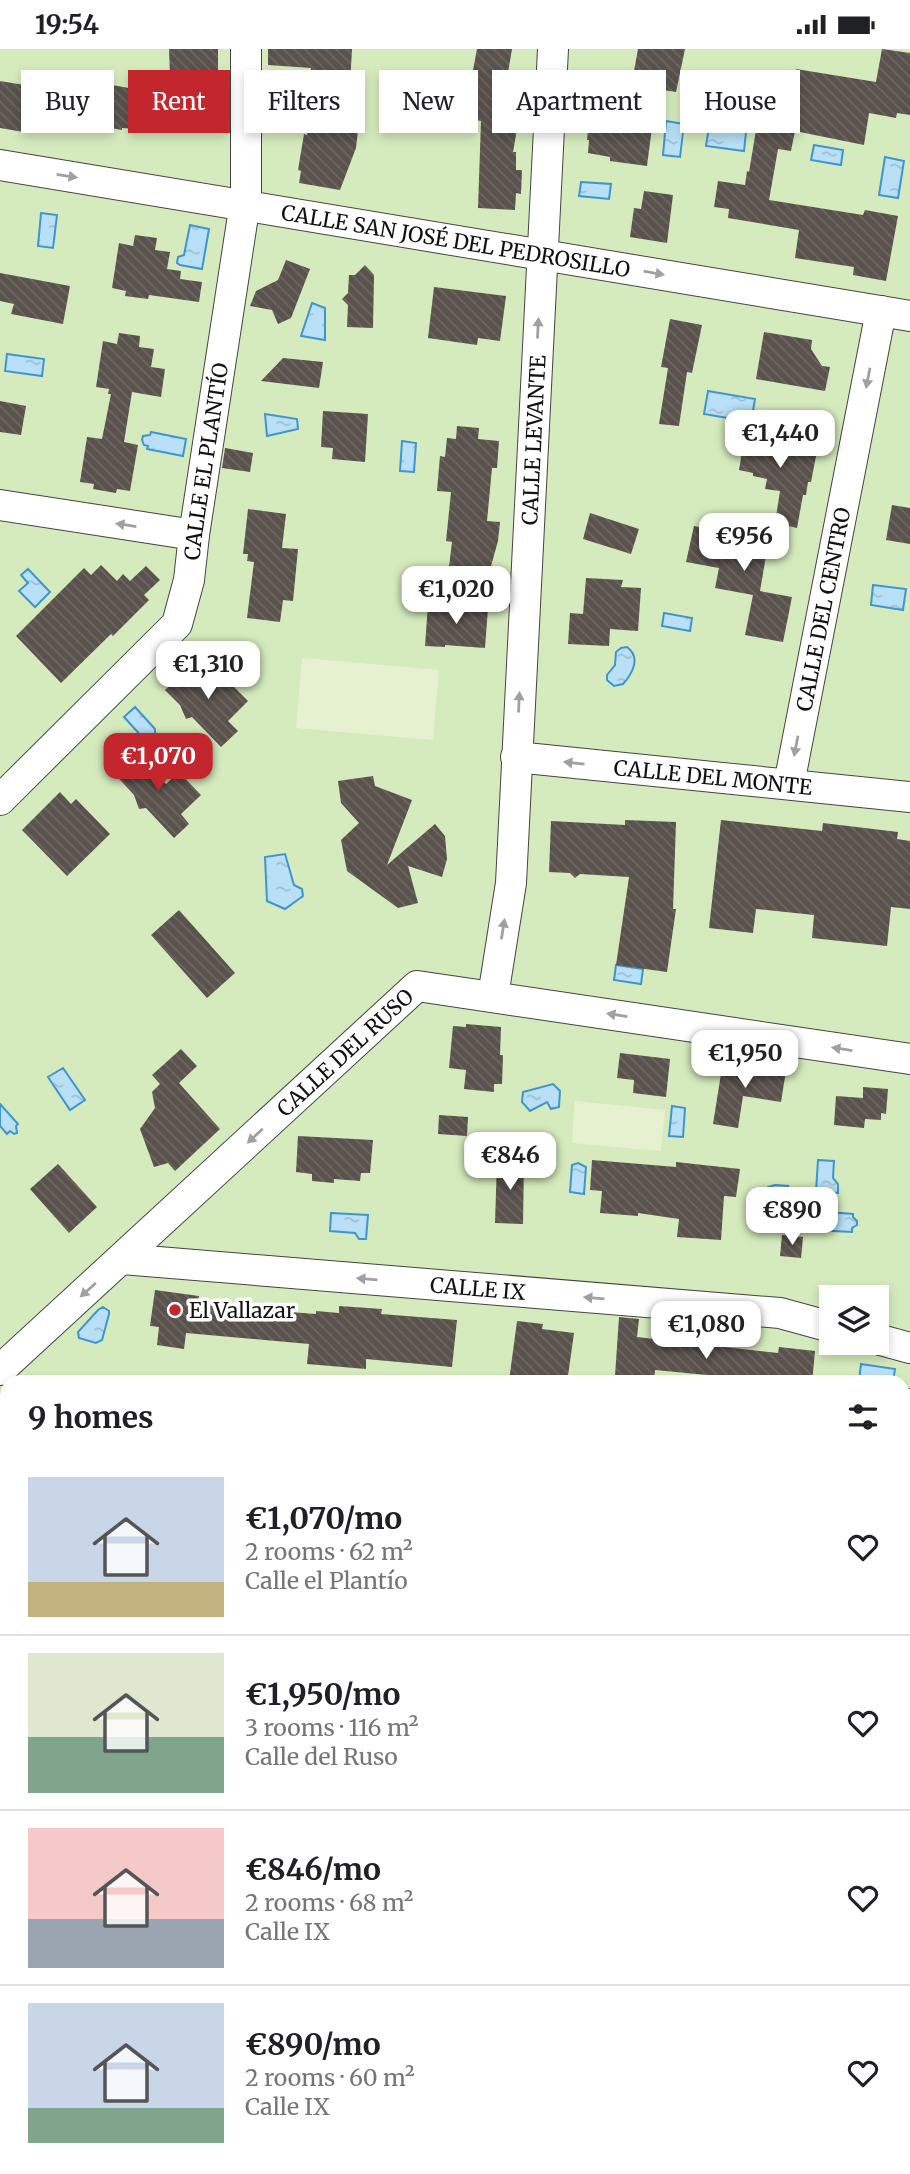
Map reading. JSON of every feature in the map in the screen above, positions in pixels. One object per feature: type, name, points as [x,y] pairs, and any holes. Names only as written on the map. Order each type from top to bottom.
[{"type":"street","name":"CALLE EL PLANTÍO","points":[[0,800],[177,624],[188,580],[245,204],[246,49]]},
{"type":"street","name":"CALLE LEVANTE","points":[[493,996],[511,883],[552,49]]},
{"type":"street","name":"CALLE SAN JOSÉ DEL PEDROSILLO","points":[[0,165],[910,316]]},
{"type":"street","name":"CALLE DEL CENTRO","points":[[789,784],[881,311]]},
{"type":"street","points":[[0,505],[194,535]]},
{"type":"street","name":"CALLE DEL MONTE","points":[[516,757],[910,797]]},
{"type":"street","name":"CALLE DEL RUSO","points":[[0,1370],[417,986],[910,1059]]},
{"type":"street","name":"CALLE IX","points":[[122,1259],[780,1313],[819,1324]]},
{"type":"street","points":[[889,1342],[910,1348]]},
{"type":"green space","points":[[0,49],[910,49],[910,1375],[0,1375]]},
{"type":"green space","points":[[302,658],[439,670],[433,740],[296,728]]},
{"type":"green space","points":[[575,1101],[665,1110],[661,1151],[572,1143]]},
{"type":"water","points":[[666,121],[680,123],[680,133],[683,133],[680,157],[663,155]]},
{"type":"water","points":[[708,133],[746,133],[744,151],[706,146]]},
{"type":"water","points":[[814,145],[843,150],[841,165],[811,160]]},
{"type":"water","points":[[885,157],[904,161],[898,198],[879,195]]},
{"type":"water","points":[[581,182],[611,184],[609,199],[579,196]]},
{"type":"water","points":[[41,213],[57,215],[53,248],[38,246]]},
{"type":"water","points":[[190,225],[209,229],[202,269],[177,263],[178,257],[184,255]]},
{"type":"water","points":[[312,303],[325,308],[325,340],[301,336]]},
{"type":"water","points":[[7,354],[44,359],[42,376],[5,371]]},
{"type":"water","points":[[708,391],[755,399],[751,422],[704,414]]},
{"type":"water","points":[[265,414],[297,419],[298,429],[267,436]]},
{"type":"water","points":[[151,432],[186,439],[183,456],[147,449],[148,446],[144,445],[142,440],[143,436],[150,435]]},
{"type":"water","points":[[402,441],[416,443],[414,472],[400,471]]},
{"type":"water","points":[[28,569],[50,592],[35,607],[19,591],[28,583],[21,575]]},
{"type":"water","points":[[873,585],[906,589],[903,610],[871,605]]},
{"type":"water","points":[[664,613],[692,618],[690,631],[662,626]]},
{"type":"water","points":[[627,647],[634,655],[634,665],[623,684],[614,686],[607,680],[607,675],[615,665],[616,652]]},
{"type":"water","points":[[135,707],[155,729],[155,737],[152,740],[144,739],[124,717]]},
{"type":"water","points":[[285,854],[294,885],[302,889],[303,896],[285,909],[267,901],[265,857]]},
{"type":"water","points":[[616,965],[643,969],[641,984],[614,980]]},
{"type":"water","points":[[63,1068],[85,1100],[70,1110],[48,1077]]},
{"type":"water","points":[[553,1084],[560,1091],[559,1107],[551,1109],[547,1102],[530,1111],[522,1102],[523,1092]]},
{"type":"water","points":[[0,1104],[18,1124],[17,1133],[10,1131],[7,1134],[0,1126]]},
{"type":"water","points":[[672,1106],[685,1108],[683,1137],[669,1136]]},
{"type":"water","points":[[818,1160],[834,1161],[833,1178],[838,1184],[838,1193],[816,1191]]},
{"type":"water","points":[[578,1163],[586,1167],[584,1194],[570,1192],[572,1165]]},
{"type":"water","points":[[788,1186],[785,1222],[756,1218],[758,1206],[767,1201],[768,1187]]},
{"type":"water","points":[[816,1211],[853,1214],[857,1225],[852,1228],[852,1232],[814,1230]]},
{"type":"water","points":[[331,1213],[368,1215],[366,1239],[359,1239],[355,1233],[330,1231]]},
{"type":"water","points":[[103,1307],[109,1314],[102,1340],[96,1343],[79,1338],[78,1332]]},
{"type":"water","points":[[861,1364],[895,1369],[894,1375],[860,1375]]},
{"type":"building","points":[[169,49],[218,49],[218,70],[170,70]]},
{"type":"building","points":[[268,49],[352,49],[351,70],[311,70],[268,65]]},
{"type":"building","points":[[477,49],[512,49],[508,70],[492,70],[492,133],[516,133],[513,152],[516,152],[516,170],[522,170],[521,194],[516,193],[515,210],[478,208],[481,121],[478,120],[478,70],[473,70]]},
{"type":"building","points":[[638,49],[685,49],[676,92],[666,90],[666,70],[634,70]]},
{"type":"building","points":[[882,49],[910,53],[910,115],[897,113],[896,118],[869,113],[864,145],[800,132],[800,70],[796,69],[876,82]]},
{"type":"building","points":[[0,81],[21,84],[21,132],[0,128]]},
{"type":"building","points":[[114,85],[128,88],[128,128],[114,129]]},
{"type":"building","points":[[358,133],[356,148],[340,190],[299,183],[301,171],[298,170],[304,134]]},
{"type":"building","points":[[588,133],[651,133],[647,166],[610,161],[610,157],[588,153]]},
{"type":"building","points":[[756,133],[795,133],[791,151],[778,149],[769,200],[863,215],[865,210],[898,216],[886,281],[853,275],[854,267],[795,258],[799,230],[728,218],[729,209],[714,207],[718,181],[745,185],[747,171],[749,172]]},
{"type":"building","points":[[644,191],[673,195],[667,243],[630,237],[634,208],[641,209]]},
{"type":"building","points":[[135,235],[157,238],[155,250],[170,252],[167,269],[181,271],[180,279],[202,282],[199,302],[149,295],[148,299],[125,296],[126,291],[112,288],[119,243],[133,246]]},
{"type":"building","points":[[286,260],[310,269],[291,318],[278,324],[272,310],[250,306],[256,291],[278,280]]},
{"type":"building","points":[[365,265],[374,275],[373,328],[347,327],[348,305],[342,299],[348,293],[349,275],[355,275]]},
{"type":"building","points":[[0,273],[70,286],[63,324],[11,314],[14,304],[0,301]]},
{"type":"building","points":[[434,287],[506,296],[500,341],[478,338],[477,345],[428,338]]},
{"type":"building","points":[[670,319],[702,325],[692,373],[687,372],[679,426],[659,424],[668,368],[661,367]]},
{"type":"building","points":[[764,332],[812,340],[811,349],[822,366],[830,367],[825,391],[756,379]]},
{"type":"building","points":[[119,333],[140,336],[139,347],[154,349],[151,367],[165,369],[161,397],[132,392],[124,442],[138,445],[130,491],[117,489],[116,493],[93,489],[94,484],[80,482],[87,437],[102,439],[111,394],[108,394],[109,389],[96,387],[103,341],[117,344]]},
{"type":"building","points":[[283,358],[323,362],[319,388],[261,381]]},
{"type":"building","points":[[0,401],[26,406],[21,435],[0,432]]},
{"type":"building","points":[[323,411],[368,414],[365,462],[332,459],[333,448],[321,447]]},
{"type":"building","points":[[457,426],[479,428],[478,439],[499,441],[497,468],[492,468],[487,521],[500,522],[498,541],[491,566],[484,571],[449,567],[452,542],[446,541],[451,492],[437,491],[440,456],[445,457],[447,438],[456,439]]},
{"type":"building","points":[[769,426],[782,428],[794,446],[817,451],[811,482],[808,482],[806,495],[803,495],[797,528],[775,523],[780,491],[765,489],[767,479],[739,470],[744,440]]},
{"type":"building","points":[[225,448],[253,453],[250,472],[222,468]]},
{"type":"building","points":[[892,505],[910,508],[910,544],[886,540]]},
{"type":"building","points":[[248,509],[286,514],[282,548],[298,549],[293,601],[283,600],[280,622],[247,618],[254,562],[247,561],[248,554],[243,554]]},
{"type":"building","points":[[590,513],[639,529],[631,554],[583,539]]},
{"type":"building","points":[[731,524],[779,533],[775,552],[767,550],[760,591],[792,597],[783,642],[745,635],[753,595],[715,588],[719,568],[686,562],[694,526],[729,533]]},
{"type":"building","points":[[101,565],[117,581],[123,574],[130,581],[146,566],[160,580],[144,595],[149,600],[61,683],[16,636],[84,568],[91,575]]},
{"type":"building","points":[[586,578],[623,580],[621,587],[641,588],[638,631],[610,629],[609,646],[568,644],[570,613],[583,614]]},
{"type":"building","points":[[428,604],[488,608],[485,648],[425,646]]},
{"type":"building","points":[[197,659],[219,682],[224,677],[248,701],[228,721],[238,731],[221,747],[192,717],[186,719],[180,705],[165,690]]},
{"type":"building","points":[[136,752],[166,784],[179,772],[201,795],[181,814],[189,824],[174,838],[146,808],[139,809],[134,795],[113,772]]},
{"type":"building","points":[[373,776],[375,786],[412,800],[387,865],[435,824],[445,836],[447,859],[442,877],[408,866],[418,903],[398,908],[347,871],[341,840],[359,823],[341,803],[338,781]]},
{"type":"building","points":[[60,792],[71,804],[76,799],[110,834],[67,876],[22,830]]},
{"type":"building","points":[[625,820],[676,822],[673,909],[676,909],[667,972],[616,965],[629,877],[580,874],[575,878],[570,873],[549,872],[551,821],[625,825]]},
{"type":"building","points":[[721,820],[822,831],[823,823],[898,832],[897,839],[910,841],[910,909],[891,907],[887,946],[812,938],[814,915],[756,909],[753,933],[709,928]]},
{"type":"building","points":[[179,910],[235,973],[207,998],[151,935]]},
{"type":"building","points":[[466,1024],[501,1027],[502,1084],[494,1084],[494,1092],[464,1089],[466,1070],[449,1068],[453,1026],[466,1027]]},
{"type":"building","points":[[181,1049],[197,1066],[179,1083],[220,1129],[175,1171],[168,1163],[154,1167],[140,1129],[155,1108],[152,1092],[160,1084],[152,1075]]},
{"type":"building","points":[[620,1053],[670,1059],[666,1097],[633,1093],[634,1080],[617,1078]]},
{"type":"building","points":[[723,1061],[786,1071],[781,1102],[743,1096],[738,1128],[713,1124]]},
{"type":"building","points":[[863,1087],[888,1089],[886,1114],[881,1113],[881,1120],[865,1119],[864,1128],[834,1125],[836,1096],[863,1098]]},
{"type":"building","points":[[439,1115],[468,1117],[467,1136],[438,1134]]},
{"type":"building","points":[[298,1136],[373,1140],[370,1173],[361,1173],[360,1181],[312,1181],[312,1174],[296,1172]]},
{"type":"building","points":[[592,1160],[676,1167],[676,1162],[740,1169],[736,1197],[724,1196],[721,1240],[677,1237],[679,1219],[638,1213],[638,1216],[600,1213],[602,1191],[590,1190]]},
{"type":"building","points":[[497,1161],[524,1161],[523,1224],[495,1223]]},
{"type":"building","points":[[58,1164],[97,1207],[69,1233],[30,1189]]},
{"type":"building","points":[[782,1235],[803,1237],[801,1258],[780,1256]]},
{"type":"building","points":[[155,1290],[199,1296],[198,1304],[250,1304],[250,1309],[316,1314],[316,1311],[339,1313],[339,1306],[382,1309],[381,1314],[457,1320],[452,1367],[366,1359],[366,1369],[307,1364],[309,1344],[186,1333],[184,1349],[157,1345],[159,1327],[150,1326]]},
{"type":"building","points":[[619,1317],[639,1319],[637,1337],[778,1353],[779,1347],[815,1351],[813,1375],[707,1375],[655,1370],[655,1375],[615,1375]]},
{"type":"building","points":[[517,1321],[543,1324],[542,1329],[574,1333],[568,1375],[510,1375]]},
{"type":"place","name":"El Vallazar","points":[[175,1310]]}]
